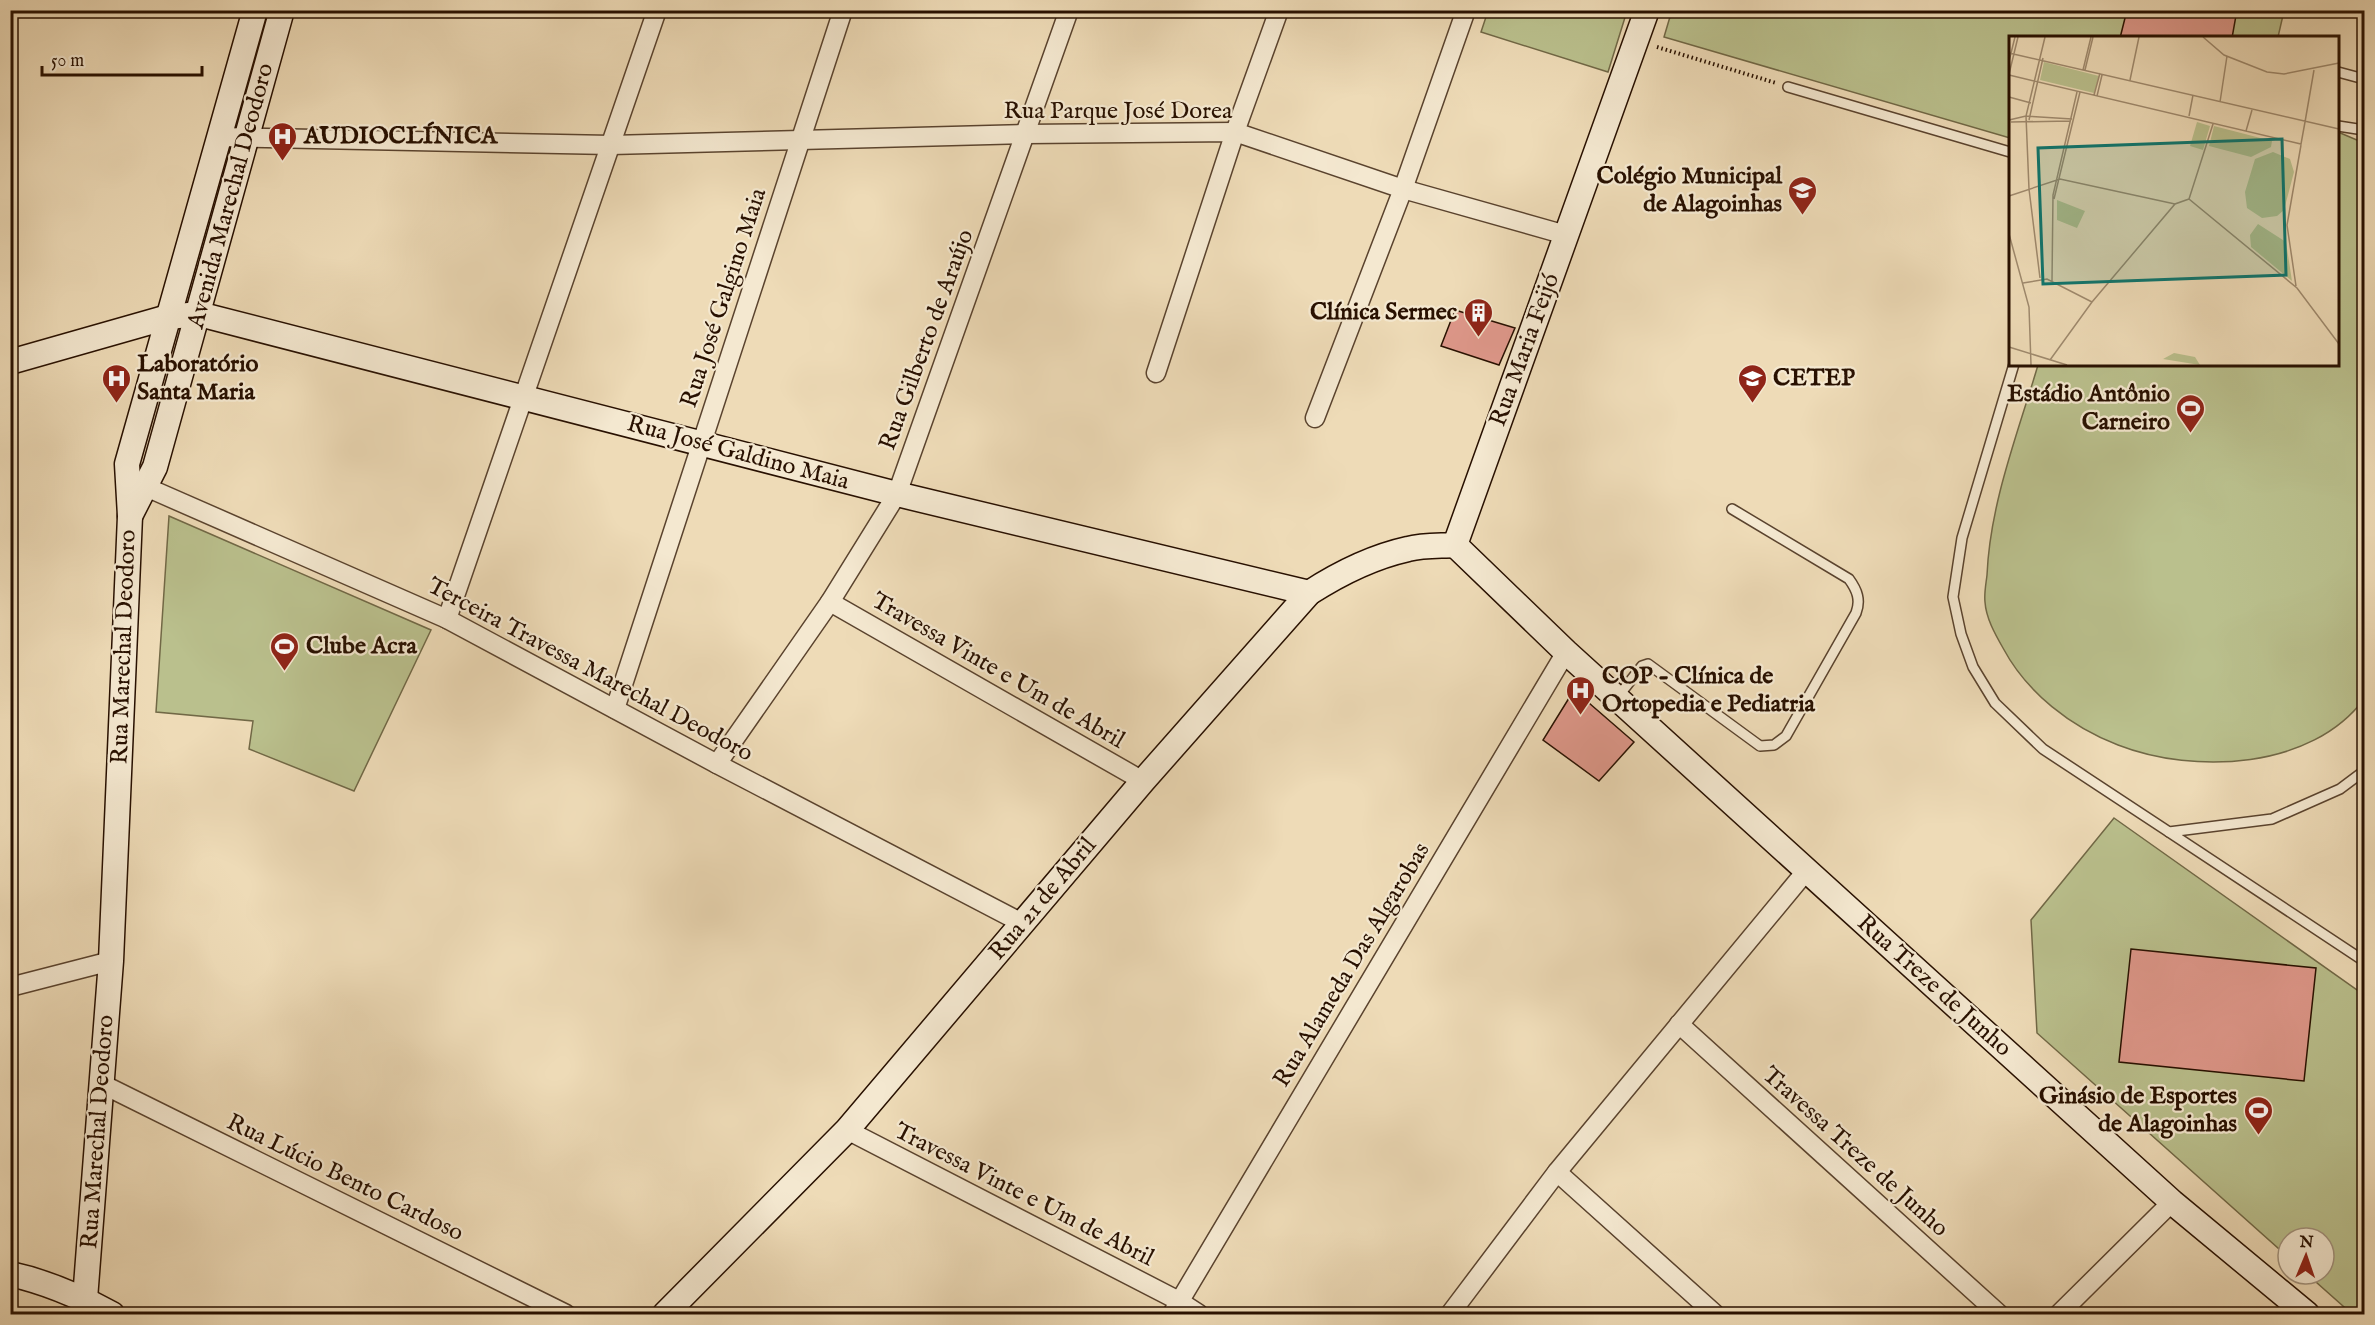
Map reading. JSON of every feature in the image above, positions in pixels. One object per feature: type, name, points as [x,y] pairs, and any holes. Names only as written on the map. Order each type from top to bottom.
[{"type":"street","points":[[137,484],[127,464],[255,10]]},
{"type":"street","name":"Avenida Marechal Deodoro","points":[[130,516],[137,484],[155,467],[282,10]]},
{"type":"street","points":[[447,619],[657,10]]},
{"type":"street","points":[[799,140],[843,10]]},
{"type":"street","name":"Rua Gilberto de Araújo","points":[[717,764],[830,602],[897,494],[1069,10]]},
{"type":"street","points":[[1156,373],[1235,132],[1279,10]]},
{"type":"street","points":[[1315,418],[1403,189],[1466,10]]},
{"type":"street","name":"Rua Maria Feijó","points":[[1455,545],[1647,10]]},
{"type":"street","name":"Rua Parque José Dorea","points":[[220,137],[611,145],[1026,134],[1235,132],[1403,189],[1566,235]]},
{"type":"street","name":"Rua José Galgino Maia","points":[[615,709],[799,140]]},
{"type":"street","name":"Rua José Galdino Maia","points":[[10,362],[168,317],[199,314],[897,494],[1309,593]]},
{"type":"street","name":"Terceira Travessa Marechal Deodoro","points":[[137,484],[447,619],[717,764],[1022,923]]},
{"type":"street","name":"Rua Marechal Deodoro","points":[[85,1299],[111,961],[130,516]]},
{"type":"street","points":[[1455,545],[1566,652]]},
{"type":"street","name":"Rua 21 de Abril","points":[[665,1314],[847,1130],[1143,782],[1309,593],[1340,573],[1375,559],[1410,548],[1455,545]]},
{"type":"street","name":"Travessa Vinte e Um de Abril","points":[[830,602],[1143,782]]},
{"type":"street","name":"Rua Treze de Junho","points":[[1566,652],[2172,1202],[2307,1314]]},
{"type":"street","name":"Rua Alameda Das Algarobas","points":[[1176,1308],[1566,652]]},
{"type":"street","points":[[1450,1314],[1557,1172],[1807,870]]},
{"type":"street","points":[[10,987],[111,961]]},
{"type":"street","name":"Travessa Treze de Junho","points":[[1679,1024],[1999,1314]]},
{"type":"street","name":"Rua Lúcio Bento Cardoso","points":[[102,1084],[566,1314]]},
{"type":"street","name":"Travessa Vinte e Um de Abril","points":[[847,1130],[1176,1308],[1199,1314]]},
{"type":"street","points":[[1557,1172],[1715,1314]]},
{"type":"street","points":[[2059,1314],[2172,1202]]},
{"type":"street","points":[[10,1274],[37,1280],[85,1299],[112,1314]]},
{"type":"lane","points":[[2339,73],[2364,79]]},
{"type":"lane","points":[[1788,87],[2009,152]]},
{"type":"lane","points":[[2339,126],[2364,130]]},
{"type":"lane","points":[[2013,366],[1962,538],[1953,597],[1961,634],[1973,667],[1995,703],[2043,749],[2364,961]]},
{"type":"lane","points":[[1617,698],[1642,666],[1648,664],[1760,746],[1774,745],[1786,736],[1856,613],[1859,605],[1857,590],[1849,579],[1732,509]]},
{"type":"lane","points":[[2169,831],[2272,819],[2340,789],[2364,771]]},
{"type":"path","points":[[1636,41],[1788,87]]},
{"type":"green space","points":[[1488,10],[1627,11],[1608,72],[1481,32]]},
{"type":"green space","points":[[1672,10],[2284,11],[2278,36],[2009,36],[2009,138],[1664,37]]},
{"type":"green space","name":"Estádio Antônio Carneiro","points":[[2339,132],[2364,143],[2364,699],[2342,722],[2314,740],[2284,752],[2250,760],[2216,762],[2149,755],[2118,745],[2084,729],[2052,707],[2024,680],[2003,648],[1987,614],[1985,592],[1989,548],[2006,468],[2038,366],[2339,366]]},
{"type":"green space","name":"Clube Acra","points":[[169,516],[431,630],[354,791],[249,749],[253,721],[156,712]]},
{"type":"green space","name":"Ginásio de Esportes de Alagoinhas","points":[[2114,818],[2364,995],[2364,1314],[2352,1314],[2320,1286],[2336,1286],[2336,1226],[2276,1226],[2276,1246],[2037,1033],[2031,920]]},
{"type":"building","points":[[2127,10],[2168,10],[2184,15],[2185,10],[2237,10],[2232,36],[2120,36]]},
{"type":"building","name":"Clínica Sermec","points":[[1455,310],[1515,328],[1499,365],[1441,346]]},
{"type":"building","name":"COP - Clínica de Ortopedia e Pediatria","points":[[1574,690],[1634,742],[1599,781],[1543,740]]},
{"type":"building","points":[[2131,949],[2316,968],[2304,1081],[2119,1062]]},
{"type":"place","name":"AUDIOCLÍNICA","points":[[283,162]]},
{"type":"place","name":"Colégio Municipal de Alagoinhas","points":[[1803,216]]},
{"type":"place","name":"Clínica Sermec","points":[[1478,338]]},
{"type":"place","name":"Laboratório Santa Maria","points":[[116,404]]},
{"type":"place","name":"CETEP","points":[[1752,404]]},
{"type":"place","name":"Estádio Antônio Carneiro","points":[[2191,434]]},
{"type":"place","name":"Clube Acra","points":[[285,672]]},
{"type":"place","name":"COP - Clínica de Ortopedia e Pediatria","points":[[1581,716]]},
{"type":"place","name":"Ginásio de Esportes de Alagoinhas","points":[[2258,1136]]}]
